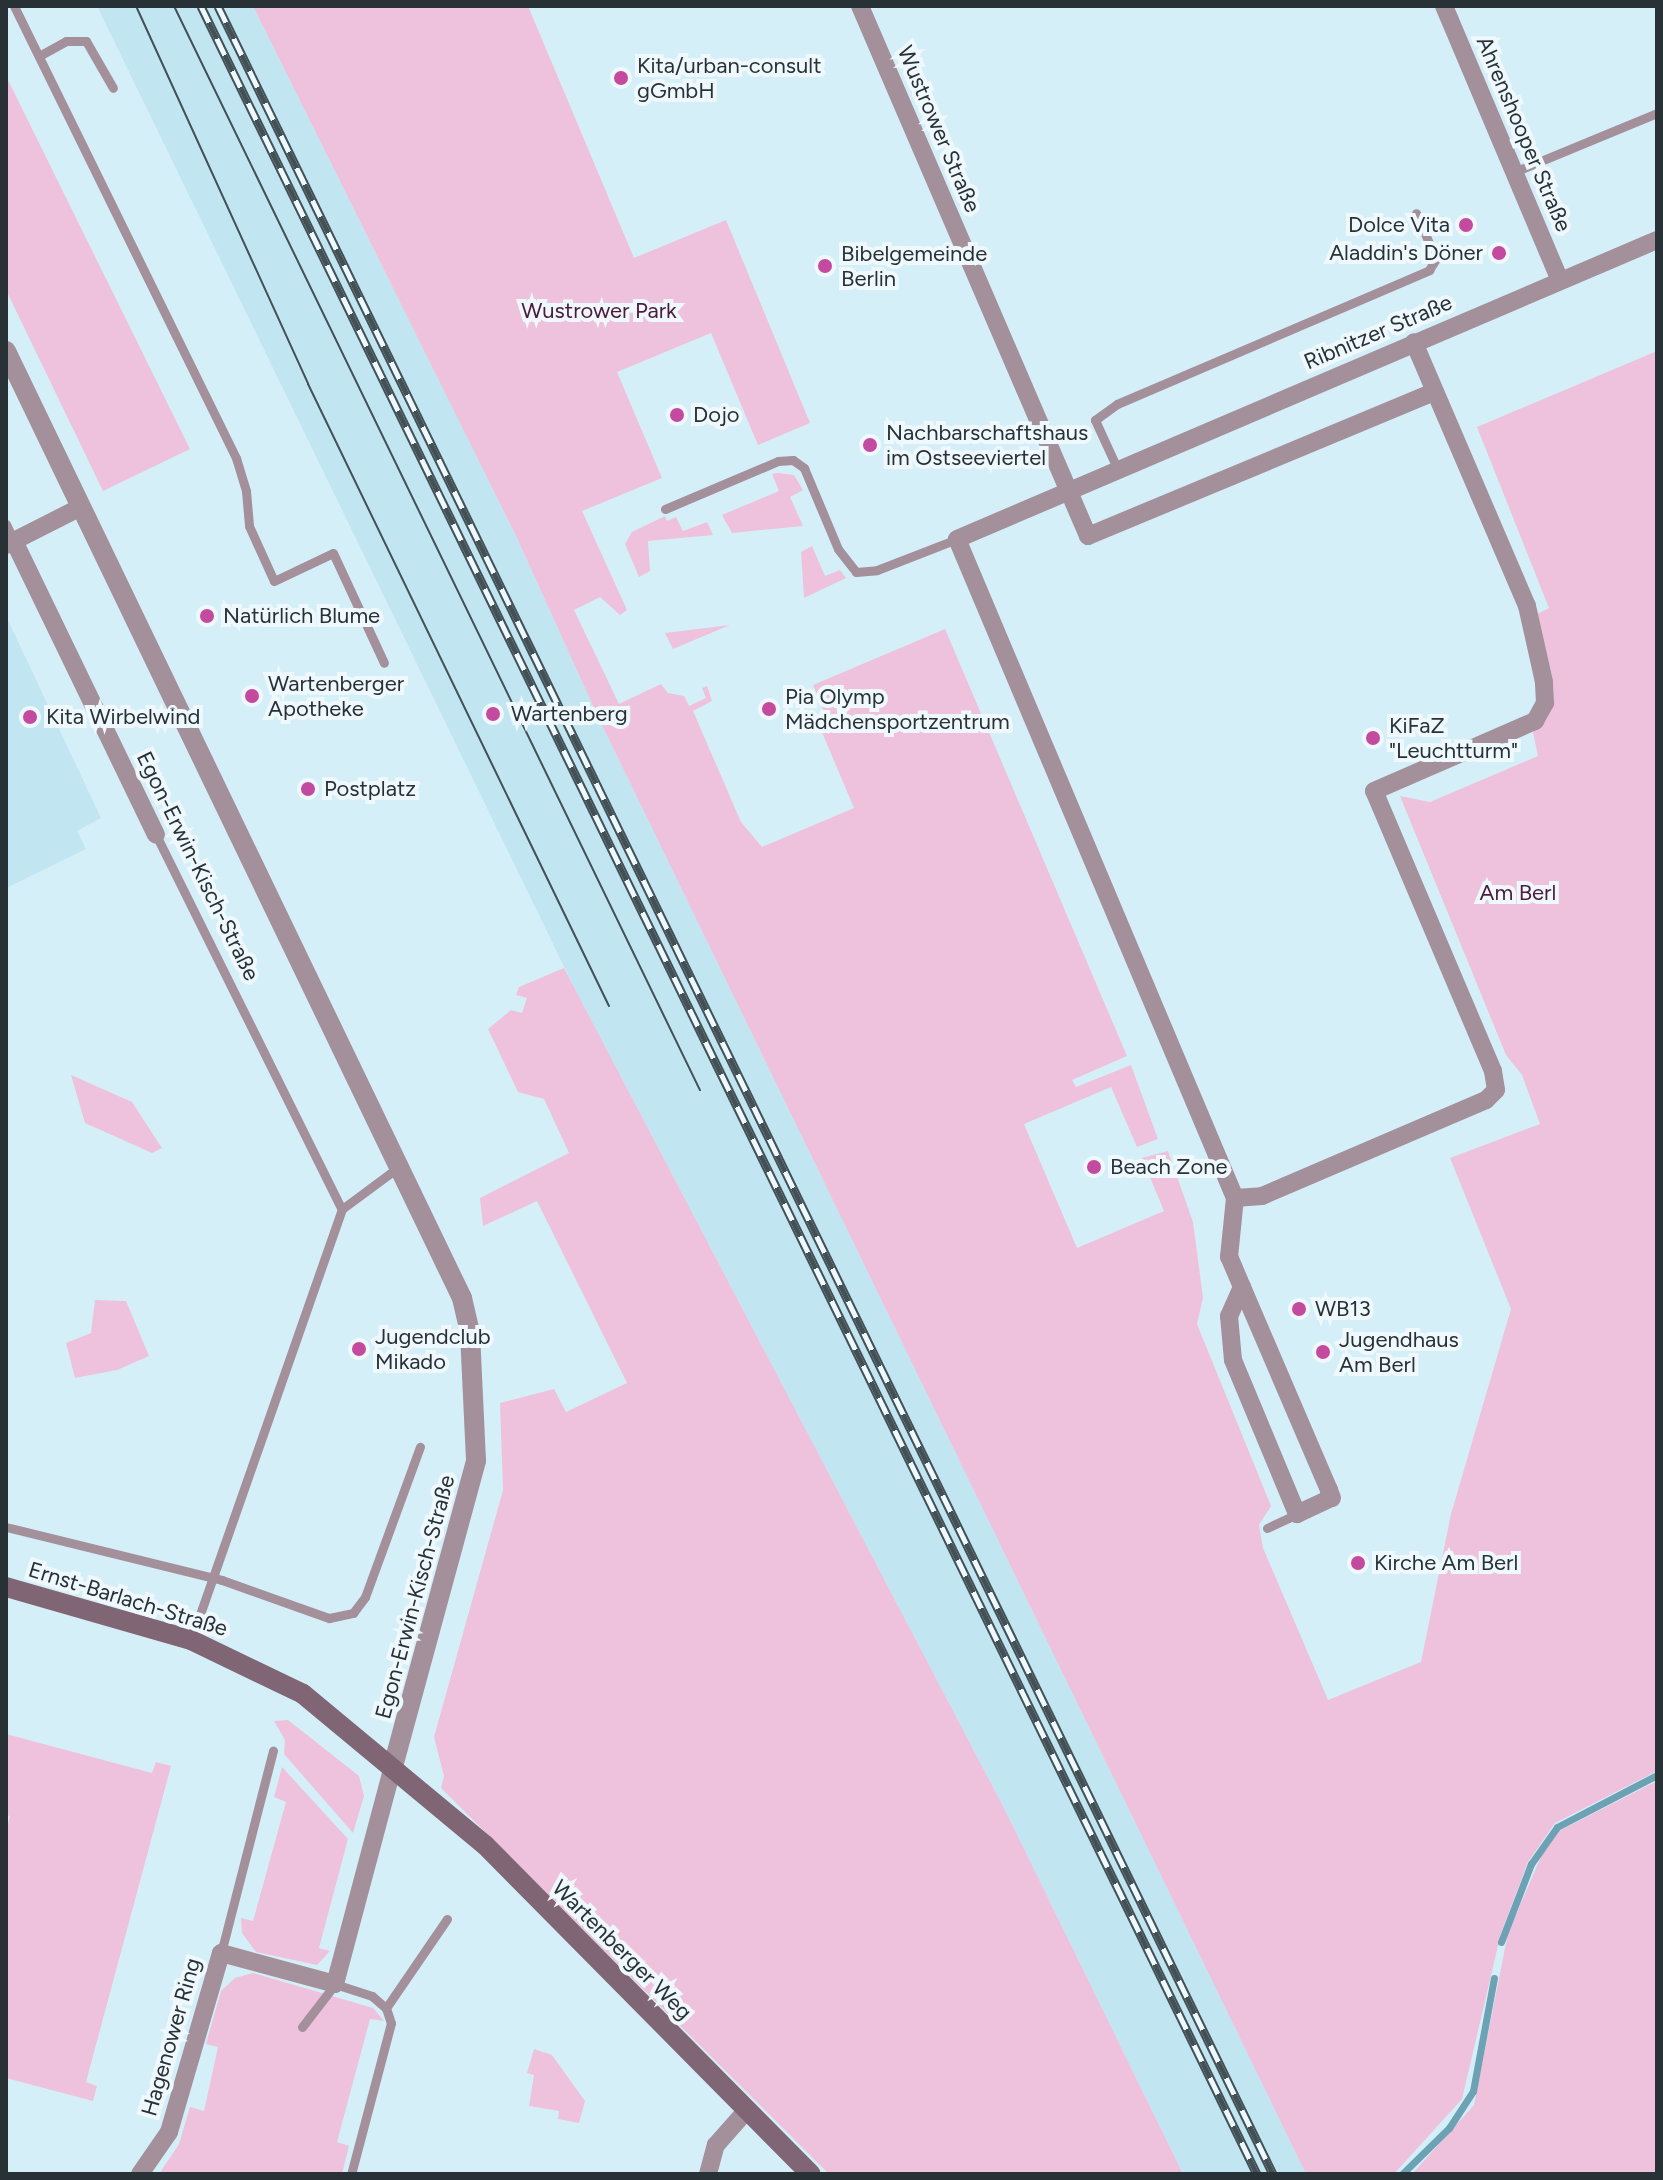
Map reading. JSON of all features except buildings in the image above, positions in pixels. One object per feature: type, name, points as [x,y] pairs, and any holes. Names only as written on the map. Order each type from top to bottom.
[{"type":"main road","name":"Ernst-Barlach-Straße","points":[[6,1587],[191,1640],[303,1694],[393,1766]]},
{"type":"main road","name":"Wartenberger Weg","points":[[393,1766],[485,1845],[811,2174]]},
{"type":"street","name":"Wustrower Straße","points":[[860,6],[1066,492]]},
{"type":"street","name":"Ahrenshooper Straße","points":[[1444,6],[1560,281]]},
{"type":"street","name":"Ribnitzer Straße","points":[[957,539],[1117,468],[1657,240]]},
{"type":"street","points":[[1235,1198],[1262,1196],[1486,1100],[1496,1090],[1493,1071],[1374,791],[1535,721],[1545,703],[1527,606],[1414,342]]},
{"type":"street","name":"Egon-Erwin-Kisch-Straße","points":[[6,351],[402,1165],[462,1298],[472,1349],[476,1461],[393,1766]]},
{"type":"street","points":[[1066,492],[1088,536],[1434,392]]},
{"type":"street","name":"Egon-Erwin-Kisch-Straße","points":[[81,507],[9,537],[156,835]]},
{"type":"street","points":[[957,539],[1235,1198],[1228,1241],[1242,1287],[1332,1498],[1297,1514],[1233,1360],[1229,1316],[1242,1287]]},
{"type":"street","points":[[335,1984],[393,1766]]},
{"type":"street","name":"Hagenower Ring","points":[[140,2174],[169,2132],[221,1953],[335,1984]]},
{"type":"street","points":[[708,2174],[716,2145],[747,2110]]},
{"type":"lane","points":[[14,6],[236,458],[249,526],[274,581],[333,553],[384,663]]},
{"type":"lane","points":[[39,56],[66,41],[86,41],[113,88]]},
{"type":"lane","points":[[1514,172],[1657,113]]},
{"type":"lane","name":"Ribnitzer Straße","points":[[1117,468],[1095,420],[1117,404],[1429,270],[1436,259],[1416,213]]},
{"type":"lane","points":[[665,509],[778,461],[793,460],[804,468],[838,549],[856,572],[877,570],[957,539]]},
{"type":"lane","name":"Egon-Erwin-Kisch-Straße","points":[[156,835],[342,1209]]},
{"type":"lane","points":[[191,1640],[342,1209],[402,1165]]},
{"type":"lane","name":"Egon-Erwin-Kisch-Straße","points":[[212,1579],[329,1618],[353,1613],[365,1597],[420,1447]]},
{"type":"lane","points":[[1267,1528],[1297,1514]]},
{"type":"lane","name":"Ernst-Barlach-Straße","points":[[6,1527],[212,1579]]},
{"type":"lane","name":"Hagenower Ring","points":[[221,1953],[273,1751]]},
{"type":"lane","points":[[351,2174],[391,2023],[386,2008],[447,1919]]},
{"type":"lane","points":[[302,2027],[335,1984]]},
{"type":"lane","name":"Hagenower Ring","points":[[335,1984],[372,1996],[386,2008]]},
{"type":"shaded area","points":[[97,6],[253,6],[517,538],[599,719],[1306,2174],[1183,2174],[1006,1812],[574,987]]},
{"type":"shaded area","name":"Kita Wirbelwind","points":[[6,616],[101,818],[77,831],[86,849],[6,888]]},
{"type":"green space","points":[[253,6],[528,6],[634,258],[726,220],[810,423],[758,445],[711,333],[617,372],[662,478],[582,511],[627,610],[620,615],[600,597],[574,610],[619,704],[661,684],[668,693],[684,696],[689,706],[706,698],[702,688],[707,686],[712,701],[693,711],[741,822],[762,847],[854,808],[821,730],[830,726],[813,685],[945,629],[1127,1056],[1072,1080],[1076,1087],[1131,1065],[1158,1139],[1137,1147],[1111,1087],[1024,1124],[1077,1248],[1164,1211],[1142,1158],[1168,1151],[1193,1222],[1203,1298],[1197,1324],[1271,1506],[1259,1525],[1263,1548],[1328,1700],[1421,1662],[1451,1514],[1511,1309],[1450,1158],[1540,1124],[1522,1075],[1506,1055],[1400,796],[1430,802],[1538,756],[1533,732],[1545,721],[1537,614],[1549,608],[1477,427],[1657,351],[1657,1771],[1555,1823],[1528,1862],[1501,1933],[1462,2099],[1394,2174],[1306,2174],[599,719],[517,538]]},
{"type":"green space","points":[[6,76],[190,449],[103,491],[6,290]]},
{"type":"green space","points":[[772,474],[794,475],[803,490],[790,497],[803,526],[732,533],[722,515],[779,491]]},
{"type":"green space","points":[[665,516],[667,521],[676,517],[683,531],[707,522],[713,535],[648,541],[650,571],[639,577],[625,544],[632,532]]},
{"type":"green space","points":[[812,546],[825,576],[840,570],[846,578],[804,598],[801,552]]},
{"type":"green space","points":[[730,625],[673,649],[665,633]]},
{"type":"green space","points":[[564,968],[1006,1812],[1183,2174],[829,2174],[441,1788],[444,1776],[434,1737],[503,1490],[500,1403],[554,1389],[566,1412],[627,1383],[537,1201],[483,1226],[480,1198],[569,1153],[544,1099],[518,1092],[488,1029],[511,1010],[522,1013],[527,998],[516,995],[519,987]]},
{"type":"green space","points":[[71,1075],[132,1102],[162,1148],[152,1153],[85,1123]]},
{"type":"green space","points":[[95,1300],[126,1301],[149,1356],[117,1370],[75,1378],[66,1343],[91,1333]]},
{"type":"green space","points":[[288,1720],[359,1776],[364,1796],[353,1833],[284,1754],[285,1740],[274,1721]]},
{"type":"green space","points":[[6,1734],[152,1773],[156,1762],[171,1766],[86,2082],[97,2086],[93,2101],[6,2078],[6,1832],[10,1816],[6,1815]]},
{"type":"green space","points":[[282,1767],[348,1839],[319,1948],[330,1951],[317,1965],[256,1952],[242,1933],[241,1918],[253,1921],[286,1802],[274,1797]]},
{"type":"green space","points":[[1657,1781],[1657,2174],[1412,2174],[1474,2105],[1508,1933],[1544,1850],[1559,1831]]},
{"type":"green space","points":[[253,1973],[373,2008],[384,2021],[370,2019],[337,2142],[349,2146],[342,2174],[159,2174],[179,2144],[190,2107],[204,2111],[218,2047],[206,2044],[221,1991],[235,1978]]},
{"type":"green space","points":[[534,2049],[552,2055],[585,2101],[579,2123],[558,2119],[559,2111],[529,2106],[534,2075],[527,2073]]},
{"type":"waterway","points":[[1501,1942],[1531,1864],[1557,1827],[1657,1775]]},
{"type":"waterway","points":[[1402,2174],[1449,2128],[1473,2091],[1494,1978]]},
{"type":"tram line","points":[[136,6],[308,384],[609,1006]]},
{"type":"tram line","points":[[174,6],[700,1090]]},
{"type":"railway","points":[[201,6],[1257,2174]]},
{"type":"railway","points":[[218,6],[1273,2174]]},
{"type":"place","name":"Kita/urban-consult gGmbH","points":[[621,78]]},
{"type":"place","name":"Dolce Vita","points":[[1466,225]]},
{"type":"place","name":"Aladdin's Döner","points":[[1499,253]]},
{"type":"place","name":"Bibelgemeinde Berlin","points":[[825,266]]},
{"type":"place","name":"Dojo","points":[[677,415]]},
{"type":"place","name":"Nachbarschaftshaus im Ostseeviertel","points":[[870,445]]},
{"type":"place","name":"Natürlich Blume","points":[[207,616]]},
{"type":"place","name":"Wartenberger Apotheke","points":[[252,696]]},
{"type":"place","name":"Pia Olymp Mädchensportzentrum","points":[[769,709]]},
{"type":"place","name":"Wartenberg","points":[[493,714]]},
{"type":"place","name":"Kita Wirbelwind","points":[[30,717]]},
{"type":"place","name":"KiFaZ \"Leuchtturm\"","points":[[1373,738]]},
{"type":"place","name":"Postplatz","points":[[308,789]]},
{"type":"place","name":"Beach Zone","points":[[1094,1167]]},
{"type":"place","name":"WB13","points":[[1299,1309]]},
{"type":"place","name":"Jugendclub Mikado","points":[[359,1349]]},
{"type":"place","name":"Jugendhaus Am Berl","points":[[1323,1352]]},
{"type":"place","name":"Kirche Am Berl","points":[[1358,1563]]},
{"type":"park label","name":"Wustrower Park","points":[[599,311]]},
{"type":"park label","name":"Am Berl","points":[[1518,893]]}]
